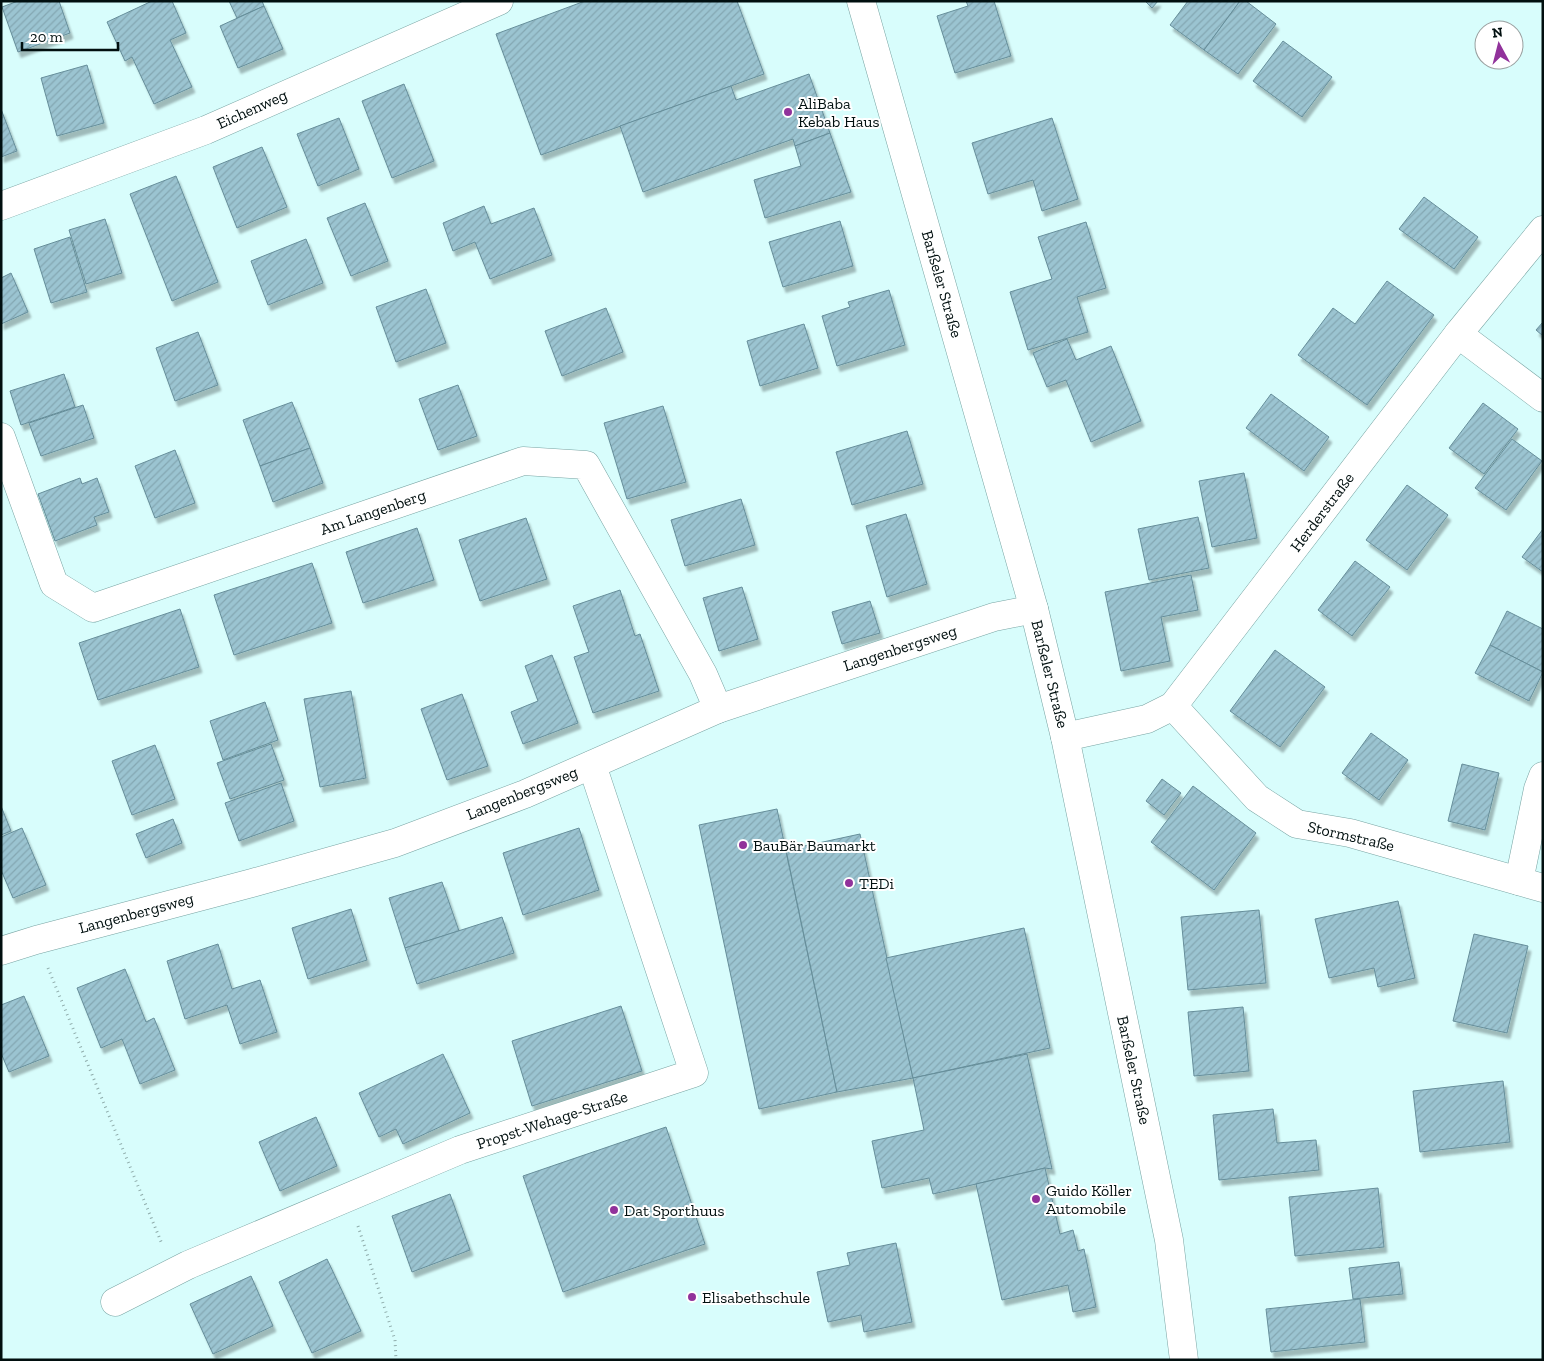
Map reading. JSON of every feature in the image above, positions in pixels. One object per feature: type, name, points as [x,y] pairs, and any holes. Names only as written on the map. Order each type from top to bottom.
[{"type":"street","name":"Eichenweg","points":[[1,206],[206,130],[499,1]]},
{"type":"street","name":"Barßeler Straße","points":[[861,1],[1034,609],[1065,737],[1169,1240],[1184,1360]]},
{"type":"street","name":"Herderstraße","points":[[1065,737],[1147,719],[1173,706],[1458,334],[1543,230]]},
{"type":"street","points":[[1458,334],[1543,398]]},
{"type":"street","name":"Am Langenberg","points":[[1,436],[54,584],[94,608],[523,460],[586,465],[703,674],[718,709]]},
{"type":"street","name":"Langenbergsweg","points":[[1,951],[395,843],[525,794],[718,709],[994,617],[1034,609]]},
{"type":"street","name":"Stormstraße","points":[[1173,706],[1257,798],[1297,824],[1350,833],[1531,884]]},
{"type":"street","name":"Propst-Wehage-Straße","points":[[115,1302],[174,1272],[460,1150],[694,1073],[592,765]]},
{"type":"street","points":[[1531,884],[1538,789],[1543,776]]},
{"type":"path","points":[[36,940],[174,1272]]},
{"type":"path","points":[[349,1197],[395,1340],[396,1360]]},
{"type":"building","points":[[18,1],[59,1],[70,33],[18,52],[2,7]]},
{"type":"building","points":[[152,1],[172,1],[186,33],[170,40],[192,87],[154,104],[132,57],[125,61],[107,22]]},
{"type":"building","points":[[229,1],[262,1],[264,6],[237,18]]},
{"type":"building","points":[[585,1],[737,1],[764,74],[541,155],[496,34]]},
{"type":"building","points":[[966,1],[994,1],[1011,56],[955,73],[937,16],[968,6]]},
{"type":"building","points":[[1145,1],[1158,1],[1152,8]]},
{"type":"building","points":[[1188,1],[1240,1],[1204,50],[1170,25]]},
{"type":"building","points":[[1240,1],[1246,1],[1276,24],[1238,74],[1204,50]]},
{"type":"building","points":[[264,6],[283,49],[238,68],[220,26]]},
{"type":"building","points":[[1283,41],[1332,77],[1302,117],[1253,81]]},
{"type":"building","points":[[87,65],[104,123],[57,136],[41,78]]},
{"type":"building","points":[[809,74],[830,133],[795,146],[793,139],[643,192],[620,126],[731,86],[736,100]]},
{"type":"building","points":[[404,84],[434,161],[392,178],[362,101]]},
{"type":"building","points":[[1,109],[17,151],[1,157]]},
{"type":"building","points":[[339,118],[359,169],[318,186],[297,134]]},
{"type":"building","points":[[1052,118],[1078,199],[1042,211],[1033,180],[988,194],[972,143]]},
{"type":"building","points":[[830,133],[851,192],[765,218],[754,180],[801,166],[795,146]]},
{"type":"building","points":[[262,147],[287,207],[237,228],[213,167]]},
{"type":"building","points":[[176,176],[218,282],[172,301],[130,194]]},
{"type":"building","points":[[1424,197],[1478,237],[1454,269],[1399,229]]},
{"type":"building","points":[[365,203],[388,261],[351,276],[327,218]]},
{"type":"building","points":[[484,206],[491,224],[534,208],[552,255],[490,279],[475,242],[453,251],[443,223]]},
{"type":"building","points":[[105,219],[122,273],[86,284],[69,230]]},
{"type":"building","points":[[840,221],[853,266],[783,287],[769,242]]},
{"type":"building","points":[[1086,222],[1106,288],[1077,297],[1088,332],[1028,350],[1010,292],[1052,279],[1038,237]]},
{"type":"building","points":[[70,237],[87,292],[51,303],[34,249]]},
{"type":"building","points":[[306,239],[323,283],[268,305],[251,261]]},
{"type":"building","points":[[11,273],[28,312],[1,324],[1,278]]},
{"type":"building","points":[[1387,281],[1434,315],[1367,405],[1298,355],[1333,308],[1355,324]]},
{"type":"building","points":[[426,289],[446,343],[396,362],[376,307]]},
{"type":"building","points":[[889,290],[905,345],[837,366],[822,316],[850,307],[848,302]]},
{"type":"building","points":[[606,308],[623,352],[562,376],[545,331]]},
{"type":"building","points":[[1543,322],[1543,336],[1536,330]]},
{"type":"building","points":[[804,324],[818,368],[760,386],[747,341]]},
{"type":"building","points":[[198,332],[218,385],[175,401],[156,348]]},
{"type":"building","points":[[1067,339],[1076,360],[1111,346],[1141,421],[1091,442],[1066,380],[1047,387],[1033,353]]},
{"type":"building","points":[[64,374],[75,407],[21,425],[10,391]]},
{"type":"building","points":[[458,385],[477,436],[438,450],[419,399]]},
{"type":"building","points":[[1271,394],[1329,437],[1304,471],[1246,428]]},
{"type":"building","points":[[292,402],[310,448],[260,466],[243,420]]},
{"type":"building","points":[[1483,403],[1518,429],[1484,474],[1449,448]]},
{"type":"building","points":[[83,405],[94,438],[41,456],[29,423]]},
{"type":"building","points":[[663,406],[686,482],[627,499],[604,423]]},
{"type":"building","points":[[907,431],[923,484],[852,505],[836,452]]},
{"type":"building","points":[[1512,439],[1542,461],[1506,510],[1475,488]]},
{"type":"building","points":[[310,448],[323,483],[273,502],[260,466]]},
{"type":"building","points":[[175,450],[195,503],[155,518],[135,466]]},
{"type":"building","points":[[1244,473],[1257,538],[1212,547],[1199,481]]},
{"type":"building","points":[[80,478],[82,484],[97,478],[109,512],[94,517],[97,525],[55,541],[38,494]]},
{"type":"building","points":[[1407,485],[1448,515],[1407,570],[1366,540]]},
{"type":"building","points":[[741,499],[755,545],[685,566],[671,520]]},
{"type":"building","points":[[906,514],[927,584],[887,597],[866,526]]},
{"type":"building","points":[[1198,517],[1209,568],[1149,580],[1138,529]]},
{"type":"building","points":[[526,518],[547,579],[480,601],[459,540]]},
{"type":"building","points":[[417,528],[434,580],[363,603],[346,552]]},
{"type":"building","points":[[1543,529],[1543,572],[1522,557]]},
{"type":"building","points":[[1355,561],[1390,587],[1352,636],[1318,610]]},
{"type":"building","points":[[312,563],[332,623],[234,655],[214,595]]},
{"type":"building","points":[[1191,575],[1198,610],[1161,617],[1170,661],[1121,671],[1105,592]]},
{"type":"building","points":[[742,587],[758,639],[719,651],[703,598]]},
{"type":"building","points":[[620,590],[635,636],[640,634],[659,691],[593,713],[574,657],[589,652],[573,606]]},
{"type":"building","points":[[870,601],[880,633],[842,644],[832,612]]},
{"type":"building","points":[[180,609],[199,667],[98,700],[79,643]]},
{"type":"building","points":[[1507,611],[1543,629],[1543,672],[1490,645]]},
{"type":"building","points":[[1490,645],[1543,672],[1529,701],[1475,673]]},
{"type":"building","points":[[1275,650],[1325,687],[1280,747],[1230,711]]},
{"type":"building","points":[[552,655],[578,723],[523,744],[511,712],[538,701],[525,666]]},
{"type":"building","points":[[351,691],[366,778],[320,787],[304,699]]},
{"type":"building","points":[[462,694],[488,766],[447,780],[421,709]]},
{"type":"building","points":[[265,702],[278,740],[223,760],[210,721]]},
{"type":"building","points":[[1371,733],[1408,760],[1379,800],[1342,773]]},
{"type":"building","points":[[271,744],[284,780],[230,799],[217,763]]},
{"type":"building","points":[[155,745],[175,799],[132,815],[112,761]]},
{"type":"building","points":[[1462,764],[1499,773],[1485,830],[1448,821]]},
{"type":"building","points":[[1162,779],[1181,793],[1164,815],[1146,801]]},
{"type":"building","points":[[281,783],[294,821],[239,841],[225,803]]},
{"type":"building","points":[[1193,786],[1256,833],[1214,890],[1151,842]]},
{"type":"building","points":[[1,806],[11,831],[1,835]]},
{"type":"building","points":[[777,809],[837,1092],[759,1109],[699,825]]},
{"type":"building","points":[[173,819],[182,843],[146,858],[136,834]]},
{"type":"building","points":[[22,828],[46,885],[13,898],[1,870],[1,837]]},
{"type":"building","points":[[579,828],[599,890],[523,915],[503,853]]},
{"type":"building","points":[[860,834],[913,1078],[837,1092],[786,850]]},
{"type":"building","points":[[442,882],[459,931],[405,948],[389,898]]},
{"type":"building","points":[[1398,901],[1415,978],[1378,987],[1374,968],[1329,978],[1315,919]]},
{"type":"building","points":[[351,909],[367,960],[308,979],[292,928]]},
{"type":"building","points":[[1259,910],[1266,983],[1188,990],[1181,917]]},
{"type":"building","points":[[502,917],[514,953],[417,984],[405,948]]},
{"type":"building","points":[[1024,928],[1050,1048],[913,1078],[886,958]]},
{"type":"building","points":[[1474,934],[1528,946],[1507,1033],[1453,1021]]},
{"type":"building","points":[[218,944],[232,989],[260,980],[277,1032],[240,1044],[227,1005],[185,1019],[167,961]]},
{"type":"building","points":[[125,969],[146,1022],[154,1018],[175,1070],[140,1084],[122,1039],[101,1048],[77,988]]},
{"type":"building","points":[[24,996],[49,1056],[9,1072],[1,1053],[1,1005]]},
{"type":"building","points":[[621,1006],[642,1071],[532,1106],[512,1041]]},
{"type":"building","points":[[1243,1007],[1249,1071],[1194,1076],[1188,1012]]},
{"type":"building","points":[[443,1054],[470,1113],[403,1144],[396,1129],[379,1137],[359,1093]]},
{"type":"building","points":[[1027,1054],[1052,1169],[1045,1168],[933,1194],[929,1178],[882,1188],[872,1141],[924,1130],[913,1078]]},
{"type":"building","points":[[1503,1081],[1510,1142],[1420,1152],[1413,1091]]},
{"type":"building","points":[[1273,1109],[1277,1143],[1316,1140],[1319,1170],[1219,1180],[1213,1115]]},
{"type":"building","points":[[316,1117],[337,1166],[280,1191],[259,1142]]},
{"type":"building","name":"Dat Sporthuus","points":[[666,1127],[705,1244],[563,1292],[523,1176]]},
{"type":"building","points":[[1045,1168],[1060,1234],[1073,1230],[1078,1251],[1084,1249],[1096,1307],[1073,1312],[1068,1285],[1002,1300],[976,1184]]},
{"type":"building","points":[[1378,1188],[1384,1247],[1295,1256],[1289,1197]]},
{"type":"building","points":[[450,1194],[470,1250],[412,1272],[392,1216]]},
{"type":"building","points":[[896,1243],[912,1322],[864,1332],[861,1315],[828,1322],[817,1272],[850,1265],[847,1253]]},
{"type":"building","points":[[327,1259],[361,1331],[312,1353],[279,1282]]},
{"type":"building","points":[[1399,1262],[1403,1294],[1353,1299],[1349,1268]]},
{"type":"building","points":[[251,1276],[273,1326],[213,1354],[190,1304]]},
{"type":"building","points":[[1360,1299],[1365,1342],[1271,1352],[1266,1309]]},
{"type":"place","name":"AliBaba Kebab Haus","points":[[788,112]]},
{"type":"place","name":"BauBär Baumarkt","points":[[743,845]]},
{"type":"place","name":"TEDi","points":[[849,883]]},
{"type":"place","name":"Guido Köller Automobile","points":[[1036,1199]]},
{"type":"place","name":"Dat Sporthuus","points":[[614,1210]]},
{"type":"place","name":"Elisabethschule","points":[[692,1297]]}]
